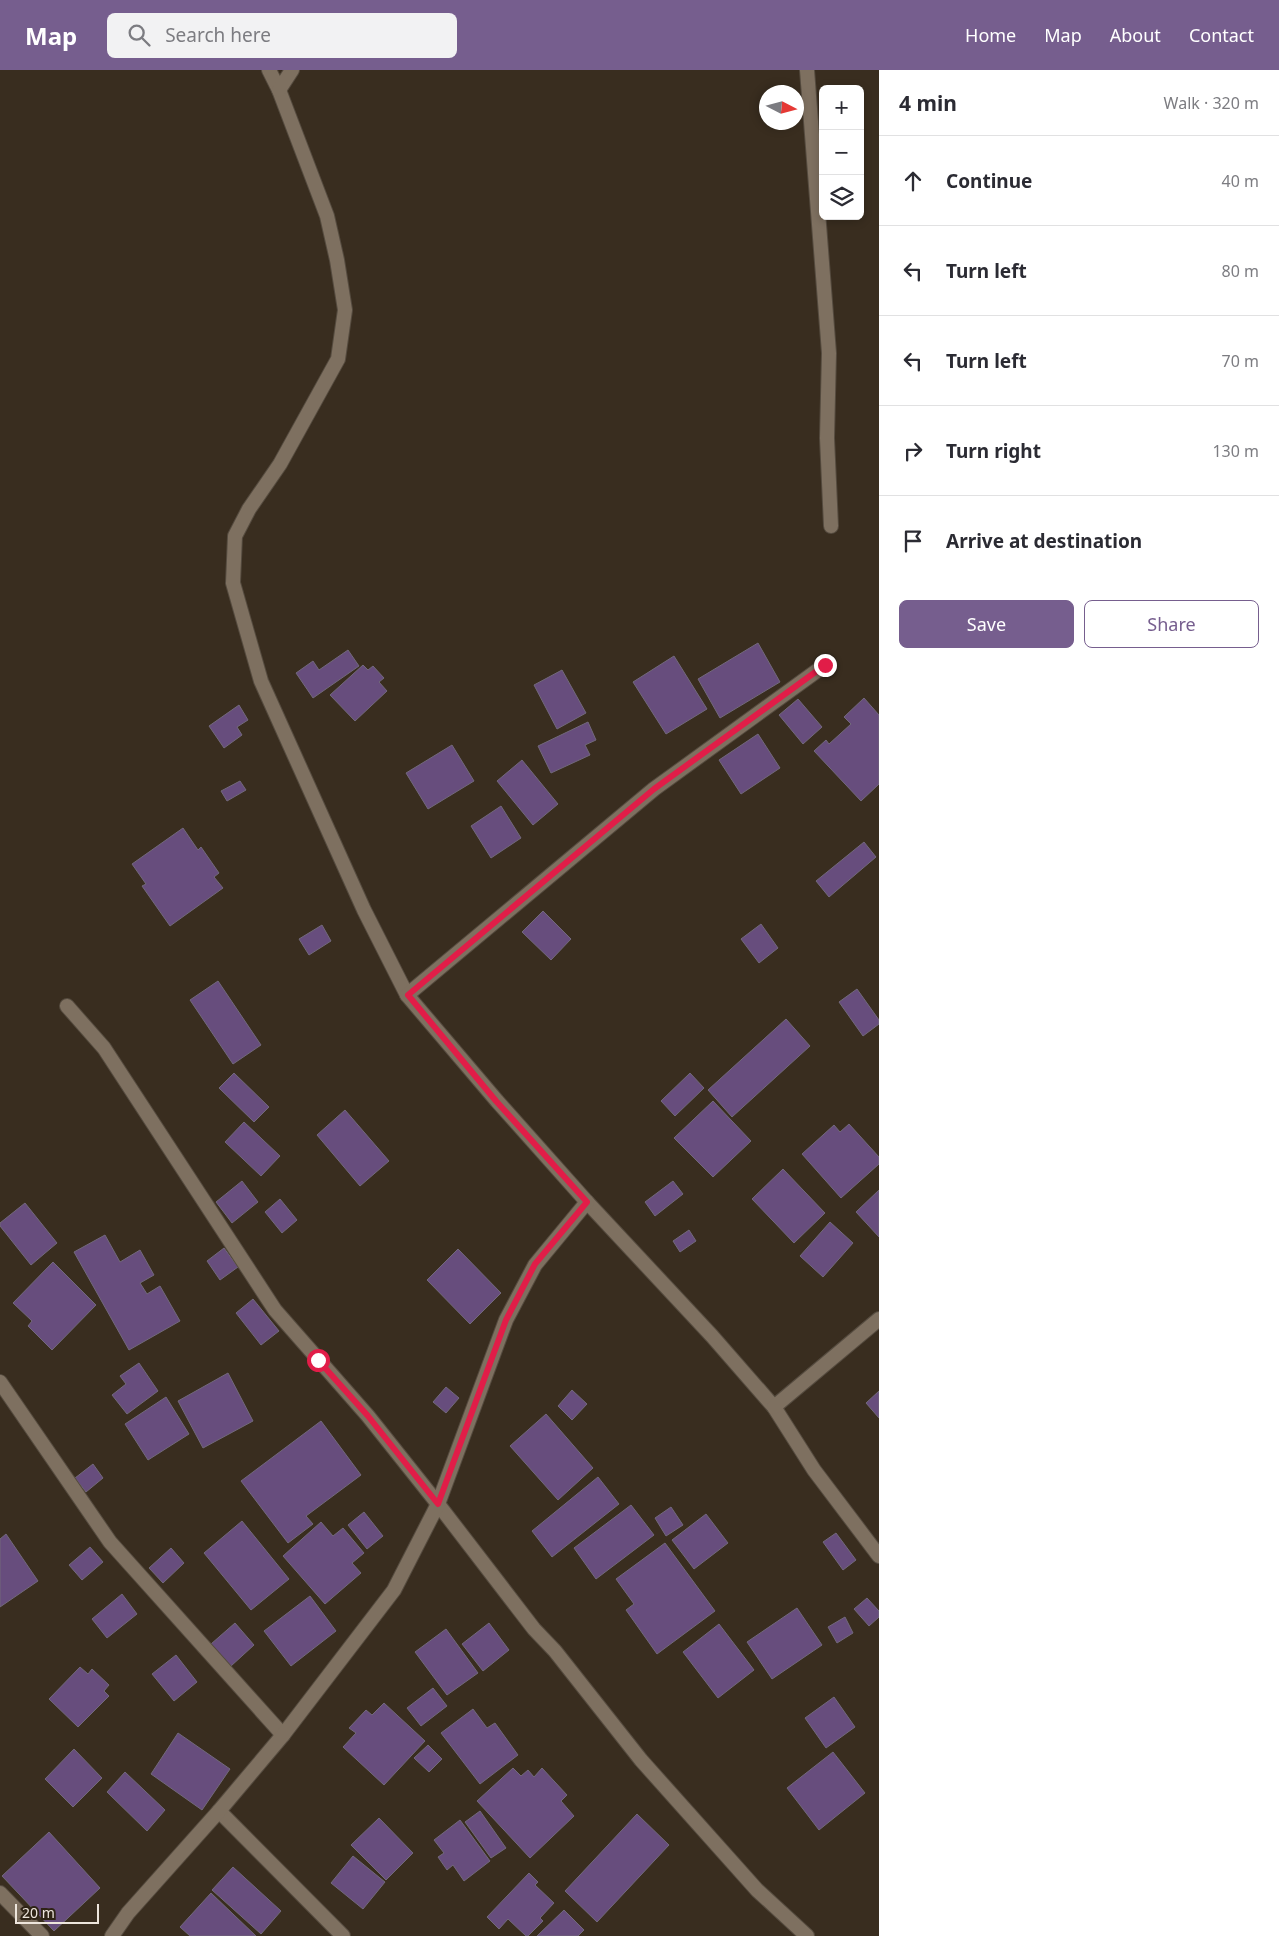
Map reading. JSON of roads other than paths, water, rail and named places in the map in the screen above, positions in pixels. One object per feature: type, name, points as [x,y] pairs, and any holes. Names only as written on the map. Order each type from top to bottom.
[{"type":"street","points":[[269,70],[279,90],[327,216],[337,260],[345,310],[338,358],[280,464],[249,509],[235,536],[233,583],[261,682],[364,910],[408,995],[496,1101],[712,1336],[774,1407],[814,1470],[879,1556]]},
{"type":"street","points":[[279,90],[292,70]]},
{"type":"street","points":[[807,70],[829,353],[827,438],[831,526]]},
{"type":"street","points":[[408,995],[654,789],[825,665]]},
{"type":"street","points":[[66,1006],[104,1048],[222,1232],[275,1310],[368,1416],[534,1629],[555,1651],[641,1760],[757,1890],[807,1936]]},
{"type":"street","points":[[112,1936],[128,1913],[219,1811],[283,1735],[394,1590],[438,1504],[506,1320],[535,1264],[587,1202]]},
{"type":"street","points":[[774,1407],[879,1319]]},
{"type":"street","points":[[0,1382],[110,1542],[283,1735]]},
{"type":"street","points":[[219,1811],[343,1936]]},
{"type":"street","points":[[0,1893],[42,1936]]}]
